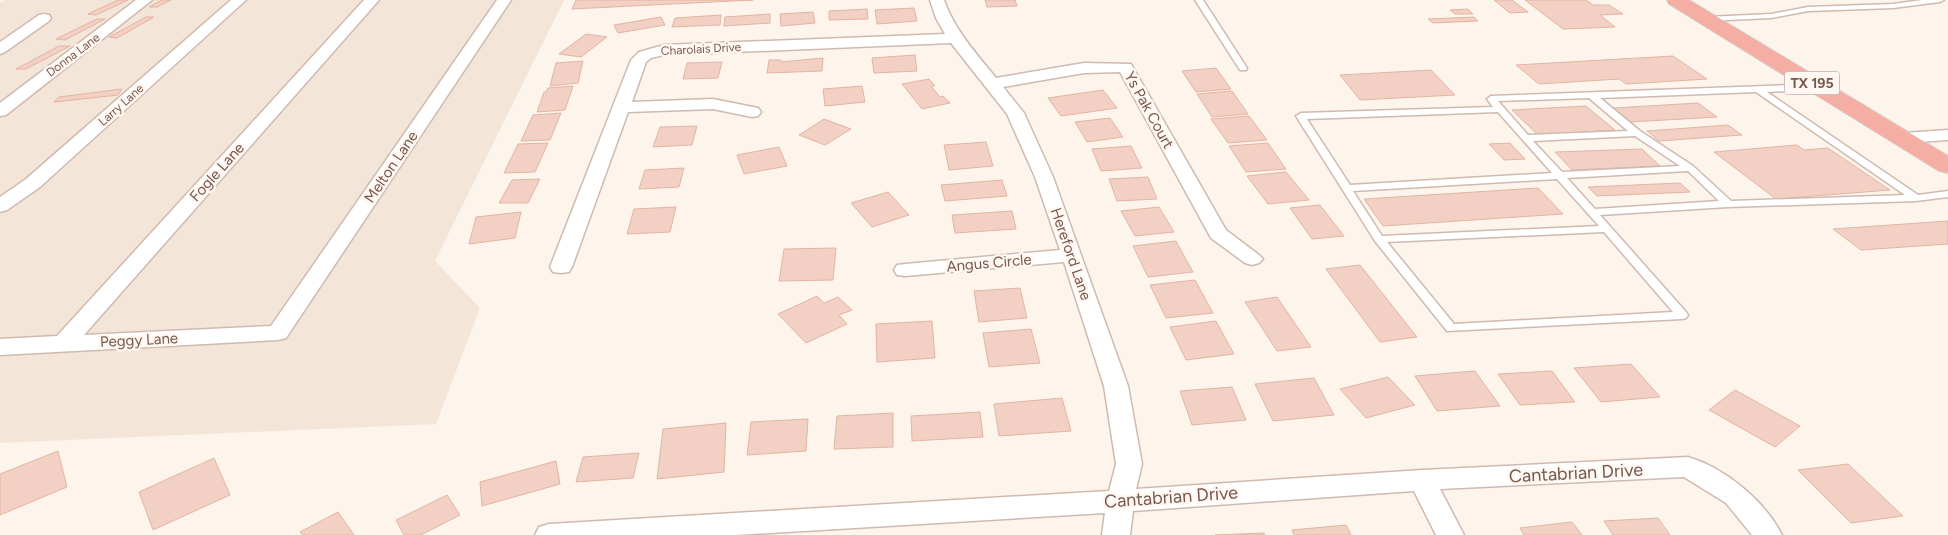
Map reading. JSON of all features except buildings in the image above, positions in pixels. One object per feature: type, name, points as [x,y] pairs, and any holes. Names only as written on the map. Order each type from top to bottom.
[{"type":"highway","name":"TX 195","points":[[1676,0],[1948,166]]},
{"type":"street","name":"Donna Lane","points":[[0,111],[145,0]]},
{"type":"street","name":"Larry Lane","points":[[0,206],[33,183],[239,0]]},
{"type":"street","name":"Fogle Lane","points":[[63,344],[372,0]]},
{"type":"street","name":"Melton Lane","points":[[278,334],[504,0]]},
{"type":"street","name":"Hereford Lane","points":[[937,0],[943,18],[955,38],[1015,113],[1024,131],[1044,177],[1116,386],[1129,464],[1120,501],[1116,535]]},
{"type":"street","points":[[0,49],[44,18]]},
{"type":"street","name":"Charolais Drive","points":[[561,267],[639,60],[654,52],[955,38]]},
{"type":"street","name":"Ys Pak Court","points":[[992,84],[1084,68],[1125,67],[1218,234],[1252,258]]},
{"type":"street","points":[[622,107],[713,104],[752,112]]},
{"type":"street","points":[[1903,138],[1948,135]]},
{"type":"street","name":"Angus Circle","points":[[905,270],[1072,255]]},
{"type":"street","name":"Peggy Lane","points":[[0,348],[278,334]]},
{"type":"street","name":"Cantabrian Drive","points":[[549,535],[791,527],[1422,480],[1688,467],[1736,496],[1768,535]]},
{"type":"street","points":[[1422,480],[1450,535]]},
{"type":"lane","points":[[1199,0],[1244,68]]},
{"type":"lane","points":[[1840,0],[1863,7]]},
{"type":"lane","points":[[1707,18],[1770,16],[1808,9],[1863,7],[1940,0]]},
{"type":"lane","points":[[1501,109],[1301,116],[1379,239],[1451,328],[1682,315],[1561,176],[1501,109],[1491,99],[1818,87]]},
{"type":"lane","points":[[1759,90],[1916,198]]},
{"type":"lane","points":[[1591,95],[1637,133],[1690,168],[1728,204]]},
{"type":"lane","points":[[1526,138],[1637,133]]},
{"type":"lane","points":[[1346,188],[1690,168]]},
{"type":"lane","points":[[1592,212],[1728,204],[1916,198],[1948,194]]},
{"type":"lane","points":[[1379,239],[1607,229]]},
{"type":"shaded area","points":[[5,0],[564,0],[435,261],[480,308],[436,424],[0,443],[0,3]]}]
